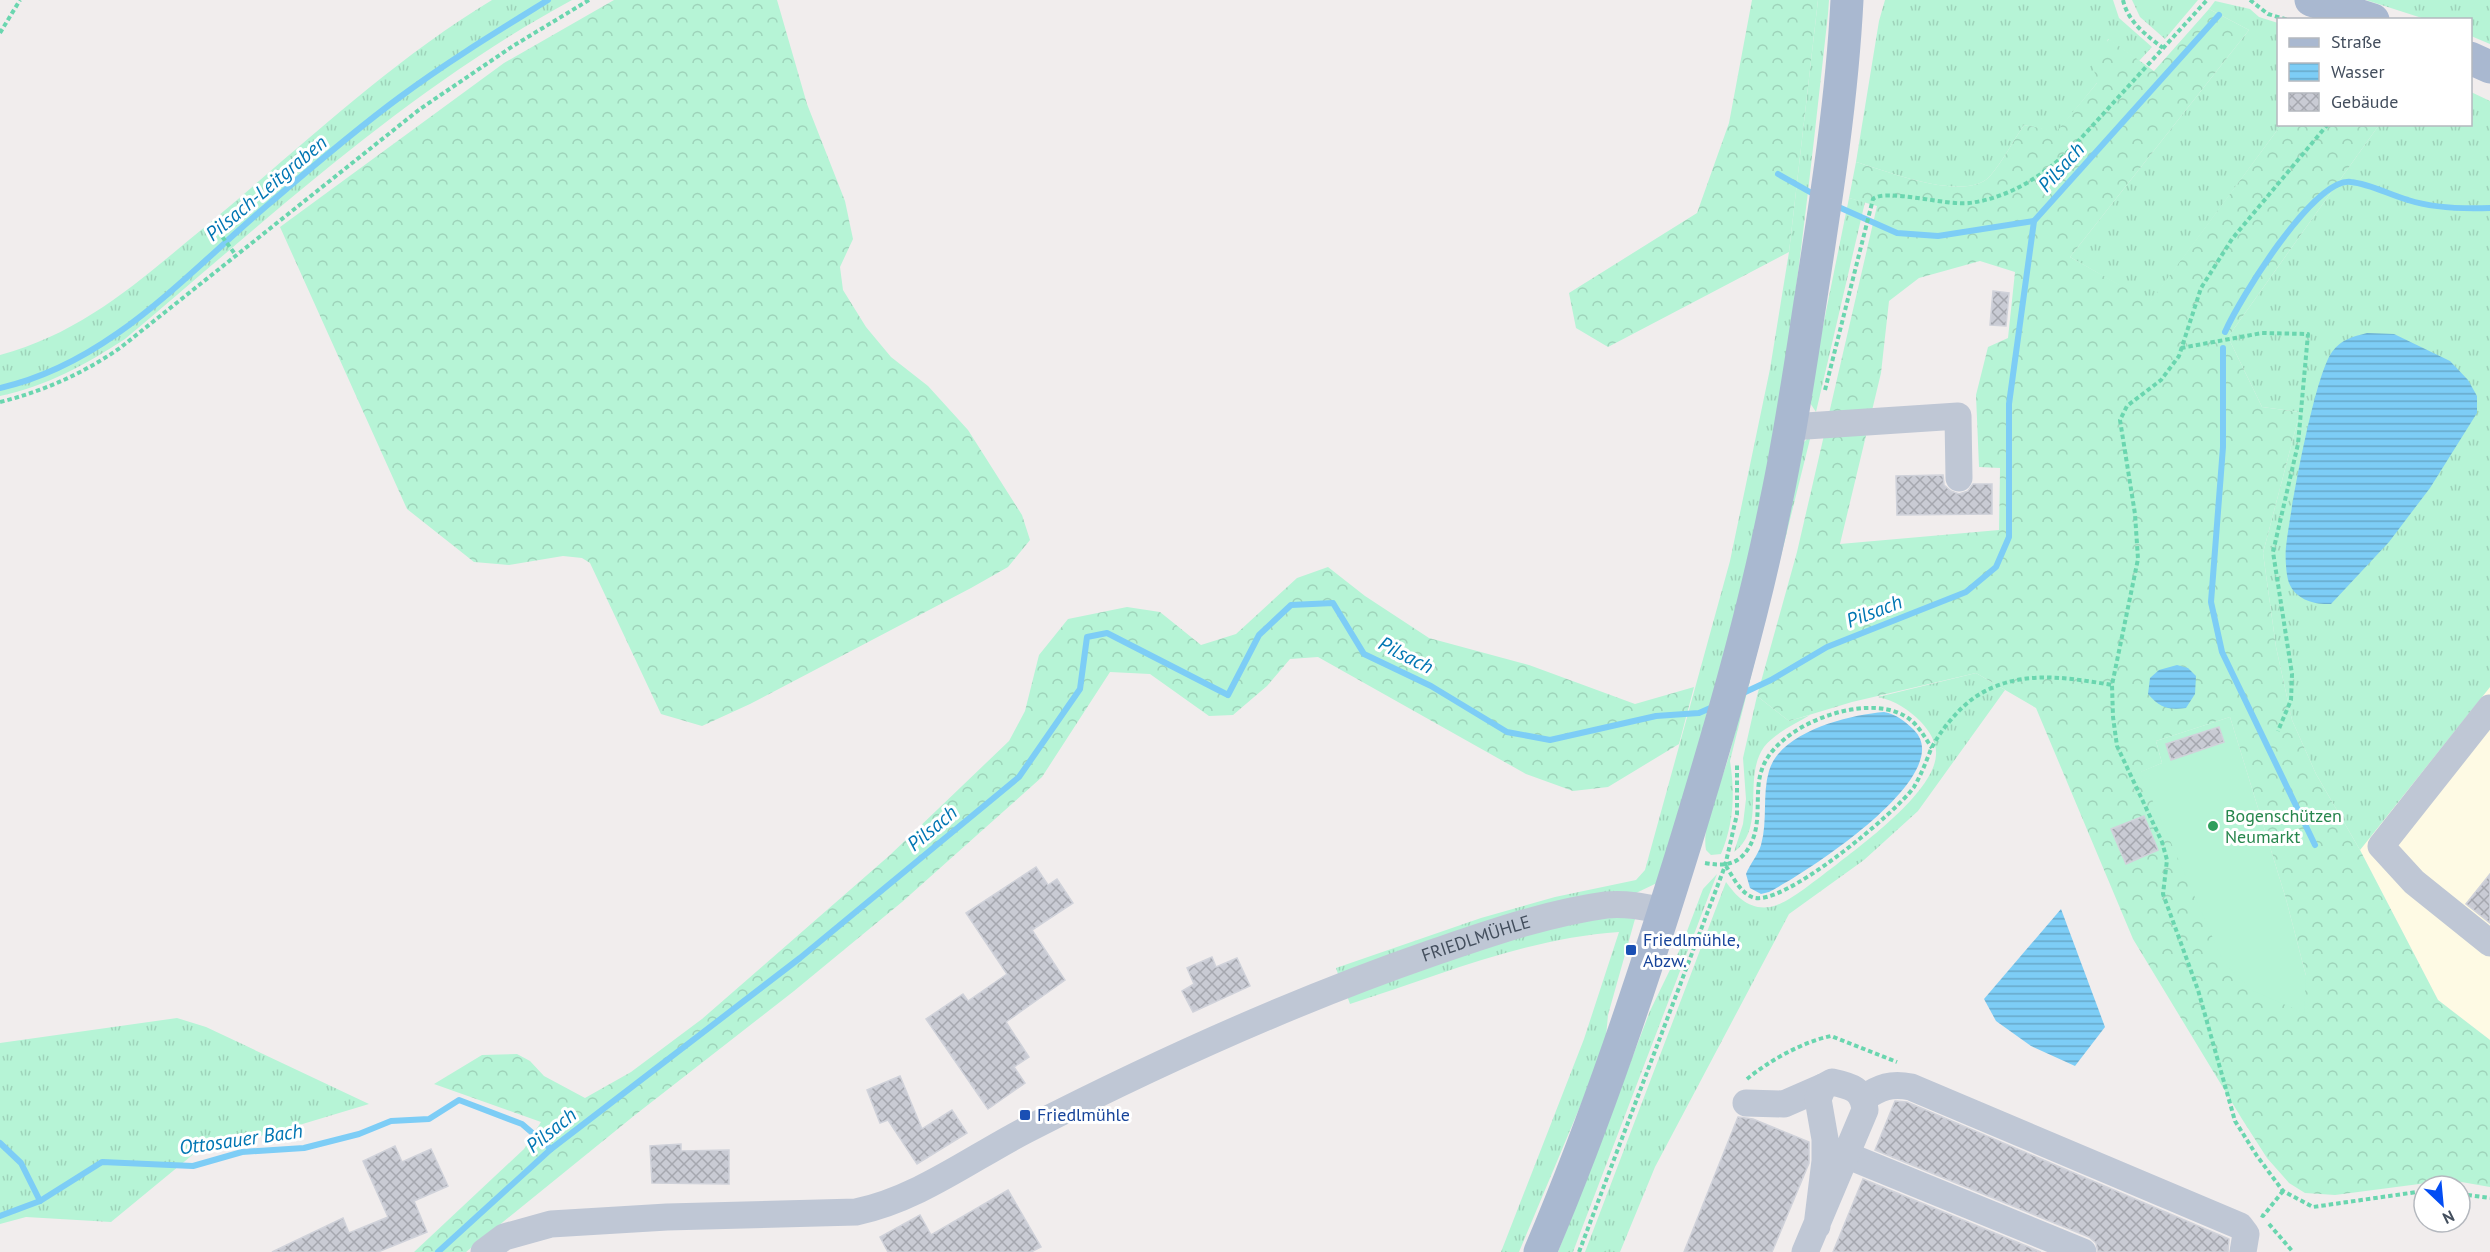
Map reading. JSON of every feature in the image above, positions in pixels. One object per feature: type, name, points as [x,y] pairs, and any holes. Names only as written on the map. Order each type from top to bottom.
[{"type":"main road","points":[[1540,1252],[1592,1124],[1665,911],[1727,748],[1734,681],[1760,576],[1791,427],[1843,73],[1848,0]]},
{"type":"main road","points":[[1843,73],[1865,0]]},
{"type":"main road","points":[[2311,0],[2367,18]]},
{"type":"main road","points":[[2472,59],[2490,67]]},
{"type":"street","points":[[1791,427],[1958,417],[1959,478]]},
{"type":"street","points":[[2490,708],[2382,846],[2414,882],[2490,943]]},
{"type":"street","name":"FRIEDLMÜHLE","points":[[484,1252],[504,1237],[551,1224],[673,1216],[856,1212],[880,1207],[927,1186],[1025,1131],[1115,1086],[1338,986],[1450,947],[1567,912],[1624,904],[1665,911]]},
{"type":"street","points":[[1746,1103],[1784,1104],[1832,1082],[1849,1085],[1858,1090],[1864,1098],[1865,1110],[1805,1252]]},
{"type":"street","points":[[1864,1098],[1879,1088],[1895,1084],[1911,1087],[2240,1226],[2246,1234],[2242,1252]]},
{"type":"street","points":[[1816,1226],[1825,1161],[1825,1139],[1818,1099],[1823,1087]]},
{"type":"street","points":[[1846,1155],[2083,1252]]},
{"type":"path","points":[[0,33],[20,0]]},
{"type":"path","points":[[0,402],[29,394],[93,366],[155,322],[235,254],[420,109],[513,46],[589,0]]},
{"type":"path","points":[[2123,0],[2131,18],[2144,34],[2163,48]]},
{"type":"path","points":[[1863,232],[1871,205],[1878,195],[1885,194],[1939,203],[1969,203],[2000,195],[2029,183],[2049,170],[2073,147],[2207,0]]},
{"type":"path","points":[[2250,0],[2268,14],[2281,18]]},
{"type":"path","points":[[2326,126],[2232,239],[2201,288],[2181,348],[2161,380],[2127,406],[2120,420],[2135,514],[2138,559],[2112,685],[2117,746],[2162,842],[2167,860],[2163,894],[2198,990],[2235,1121],[2256,1156],[2283,1191],[2313,1207],[2412,1193]]},
{"type":"path","points":[[218,231],[235,254]]},
{"type":"path","points":[[2181,348],[2262,333],[2308,334],[2298,444],[2273,552],[2292,674],[2291,700],[2278,731]]},
{"type":"path","points":[[1725,866],[1740,888],[1753,898],[1767,898],[1797,884],[1862,836],[1892,810],[1913,788],[1932,748],[1962,708],[1976,697],[2000,684],[2029,677],[2056,676],[2112,685]]},
{"type":"path","points":[[1725,866],[1739,859],[1749,847],[1758,822],[1762,770],[1771,751],[1792,732],[1825,718],[1871,706],[1888,709],[1917,724],[1932,748]]},
{"type":"path","points":[[1579,1252],[1725,866],[1737,814],[1739,789],[1727,748]]},
{"type":"path","points":[[2472,1196],[2490,1198]]},
{"type":"path","points":[[2263,1216],[2293,1252]]},
{"type":"shaded area","points":[[2490,687],[2490,1040],[2438,1000],[2360,850]]},
{"type":"green space","points":[[492,0],[572,0],[511,35],[396,115],[286,202],[125,339],[65,374],[34,387],[0,396],[0,355],[59,333],[110,302],[182,246],[345,107],[417,51]]},
{"type":"green space","points":[[614,0],[777,0],[807,104],[845,201],[853,239],[840,267],[843,290],[866,327],[891,357],[928,386],[968,430],[1022,515],[1030,540],[1008,567],[971,588],[750,704],[702,726],[661,714],[590,563],[582,558],[563,556],[509,565],[474,562],[407,509],[280,227],[504,63]]},
{"type":"green space","points":[[1752,0],[1818,0],[1789,252],[1608,347],[1576,328],[1569,293],[1697,213],[1729,123]]},
{"type":"green space","points":[[1818,0],[1829,0],[1828,14],[1802,245],[1767,475],[1733,627],[1657,883],[1636,893],[1339,977],[1336,968],[1481,918],[1555,897],[1636,880],[1645,870],[1730,561],[1770,369],[1789,252]]},
{"type":"green space","points":[[1885,0],[2113,0],[2119,18],[2152,47],[2139,61],[2108,39],[2097,83],[2057,132],[2024,125],[1990,176],[1979,184],[1945,186],[1906,178],[1856,162],[1879,21]]},
{"type":"green space","points":[[2132,0],[2198,0],[2165,39],[2140,17]]},
{"type":"green space","points":[[2366,0],[2490,0],[2490,44],[2472,36],[2472,18],[2422,18]]},
{"type":"green space","points":[[2215,1],[2250,9],[2259,17],[2277,23],[2277,126],[2280,126],[2150,303],[2070,257],[2249,30],[2209,9]]},
{"type":"green space","points":[[2209,9],[2249,30],[2070,257],[2150,302],[2280,126],[2378,126],[2228,337],[2262,407],[2300,412],[2263,553],[2276,647],[2292,720],[2316,774],[2360,850],[2438,1000],[2490,1040],[2490,1187],[2472,1184],[2472,1174],[2412,1174],[2412,1185],[2335,1195],[2305,1193],[2289,1183],[2267,1158],[2242,1119],[2133,939],[2036,708],[1976,673],[1852,702],[1789,721],[1757,696],[1797,552],[1877,206],[1849,198],[1856,162],[1906,178],[1945,186],[1979,184],[1995,170],[2024,125],[2057,131],[2097,83],[2092,61],[2109,39],[2154,71]],"holes":[[[1980,261],[2015,272],[2008,338],[1988,347],[1976,395],[1979,467],[2000,468],[1999,530],[1840,544],[1881,373],[1889,301],[1919,278]],[[2230,717],[2286,899],[2306,976],[2141,772],[2162,763],[2156,741]]]},
{"type":"green space","points":[[2472,92],[2490,101],[2490,687],[2360,850],[2316,774],[2292,720],[2276,647],[2263,553],[2300,412],[2262,407],[2228,337],[2378,126],[2472,126]]},
{"type":"green space","points":[[1849,198],[1865,202],[1816,412],[1810,403],[1810,390]]},
{"type":"green space","points":[[1811,435],[1730,761],[1733,796],[1729,831],[1721,854],[1711,855],[1706,850],[1707,827],[1750,675],[1802,444]]},
{"type":"green space","points":[[1328,567],[1365,596],[1429,638],[1529,665],[1635,704],[1694,687],[1679,744],[1608,787],[1573,791],[1526,774],[1318,657],[1290,659],[1267,686],[1233,715],[1209,716],[1150,674],[1110,672],[1042,777],[902,902],[466,1252],[414,1252],[524,1149],[541,1122],[434,1084],[482,1055],[517,1054],[530,1061],[544,1076],[585,1098],[631,1072],[702,1019],[890,855],[1009,741],[1025,711],[1039,655],[1068,619],[1127,607],[1160,612],[1201,645],[1236,634],[1297,578]]},
{"type":"green space","points":[[1976,673],[2005,690],[1918,811],[1864,860],[1789,914],[1655,1167],[1620,1252],[1585,1252],[1726,882],[1739,897],[1750,904],[1763,907],[1778,905],[1804,889],[1896,816],[1923,785],[1932,769],[1936,750],[1930,733],[1916,717],[1896,703],[1878,697]]},
{"type":"green space","points":[[1757,696],[1789,721],[1810,715],[1779,733],[1764,747],[1755,773],[1750,830],[1744,842],[1734,852],[1743,824],[1746,799],[1743,758]]},
{"type":"green space","name":"Bogenschützen Neumarkt","points":[[2230,717],[2286,899],[2306,976],[2304,1013],[2251,990],[2223,961],[2140,772],[2162,763],[2156,741]]},
{"type":"green space","points":[[1717,874],[1573,1252],[1558,1252],[1650,1011],[1681,947],[1703,889]]},
{"type":"green space","points":[[1599,914],[1635,919],[1608,1015],[1605,1047],[1519,1252],[1501,1252],[1584,1039],[1619,932],[1551,942],[1517,950],[1350,1004],[1346,993],[1494,942]]},
{"type":"green space","points":[[177,1018],[206,1027],[369,1104],[276,1132],[196,1152],[111,1222],[26,1217],[0,1224],[0,1043]]},
{"type":"water","points":[[2367,333],[2394,334],[2450,361],[2468,380],[2477,396],[2477,413],[2430,488],[2389,542],[2331,604],[2319,604],[2296,594],[2288,580],[2286,551],[2292,505],[2311,415],[2325,366],[2332,352],[2340,344],[2352,337]]},
{"type":"water","points":[[2177,665],[2188,668],[2196,676],[2195,694],[2186,708],[2174,709],[2156,702],[2148,694],[2150,678],[2159,670]]},
{"type":"water","points":[[1884,712],[1900,718],[1914,730],[1922,749],[1915,772],[1897,797],[1842,845],[1787,882],[1761,894],[1750,888],[1746,874],[1761,845],[1767,780],[1776,757],[1801,736],[1817,728],[1852,717]]},
{"type":"water","points":[[2061,909],[2105,1027],[2075,1066],[2031,1046],[1996,1021],[1984,999]]},
{"type":"building","points":[[1993,291],[2009,293],[2006,326],[1990,325]]},
{"type":"building","points":[[1943,475],[1944,485],[1959,494],[1968,491],[1973,484],[1992,484],[1992,514],[1897,515],[1896,476]]},
{"type":"building","points":[[2219,727],[2224,742],[2171,760],[2166,744]]},
{"type":"building","points":[[2144,816],[2158,850],[2126,864],[2111,829]]},
{"type":"building","points":[[1036,867],[1048,885],[1057,879],[1073,903],[1032,930],[1065,980],[1006,1022],[1029,1057],[1014,1067],[1025,1083],[988,1109],[926,1019],[963,994],[968,1001],[1007,974],[966,913]]},
{"type":"building","points":[[2490,874],[2490,923],[2466,904]]},
{"type":"building","points":[[1212,957],[1216,967],[1237,958],[1250,986],[1193,1012],[1182,991],[1194,984],[1187,968]]},
{"type":"building","points":[[900,1076],[922,1129],[952,1110],[967,1133],[917,1164],[888,1120],[880,1123],[867,1090]]},
{"type":"building","points":[[1895,1101],[1907,1102],[2229,1239],[2228,1252],[2098,1252],[2096,1243],[2089,1237],[1875,1150]]},
{"type":"building","points":[[1738,1117],[1753,1119],[1809,1142],[1809,1163],[1772,1252],[1684,1252]]},
{"type":"building","points":[[681,1144],[681,1151],[729,1150],[729,1184],[652,1183],[650,1146]]},
{"type":"building","points":[[395,1146],[402,1162],[431,1149],[448,1186],[414,1201],[427,1232],[378,1252],[272,1252],[343,1218],[349,1233],[388,1217],[363,1161]]},
{"type":"building","points":[[1863,1179],[2041,1252],[1833,1252]]},
{"type":"building","points":[[1008,1190],[1041,1247],[1031,1252],[888,1252],[880,1237],[920,1215],[931,1235]]},
{"type":"waterway","name":"Pilsach-Leitgraben","points":[[0,388],[40,376],[112,337],[146,312],[286,189],[383,110],[454,59],[548,0]]},
{"type":"waterway","name":"Pilsach","points":[[1741,694],[1771,680],[1827,647],[1966,592],[1996,567],[2009,537],[2009,404],[2034,221],[2219,15]]},
{"type":"waterway","points":[[1778,174],[1817,196]]},
{"type":"waterway","points":[[2225,332],[2245,294],[2279,243],[2318,199],[2336,186],[2351,182],[2428,205],[2490,208]]},
{"type":"waterway","points":[[1834,205],[1897,233],[1938,236],[2034,221]]},
{"type":"waterway","points":[[2223,348],[2223,447],[2211,602],[2222,652],[2315,845]]},
{"type":"waterway","name":"Pilsach","points":[[438,1252],[551,1149],[800,958],[1019,777],[1080,689],[1087,637],[1107,633],[1228,695],[1259,635],[1291,605],[1333,603],[1364,654],[1431,686],[1507,732],[1550,740],[1656,716],[1699,713],[1715,706]]},
{"type":"waterway","name":"Ottosauer Bach","points":[[0,1216],[40,1201],[102,1162],[193,1166],[242,1152],[304,1148],[359,1134],[391,1121],[429,1119],[459,1100],[522,1124],[551,1149]]},
{"type":"waterway","points":[[0,1143],[21,1163],[40,1201]]},
{"type":"place","name":"Bogenschützen Neumarkt","points":[[2213,826]]},
{"type":"place","name":"Friedlmühle, Abzw.","points":[[1631,950]]},
{"type":"place","name":"Friedlmühle","points":[[1025,1115]]}]
